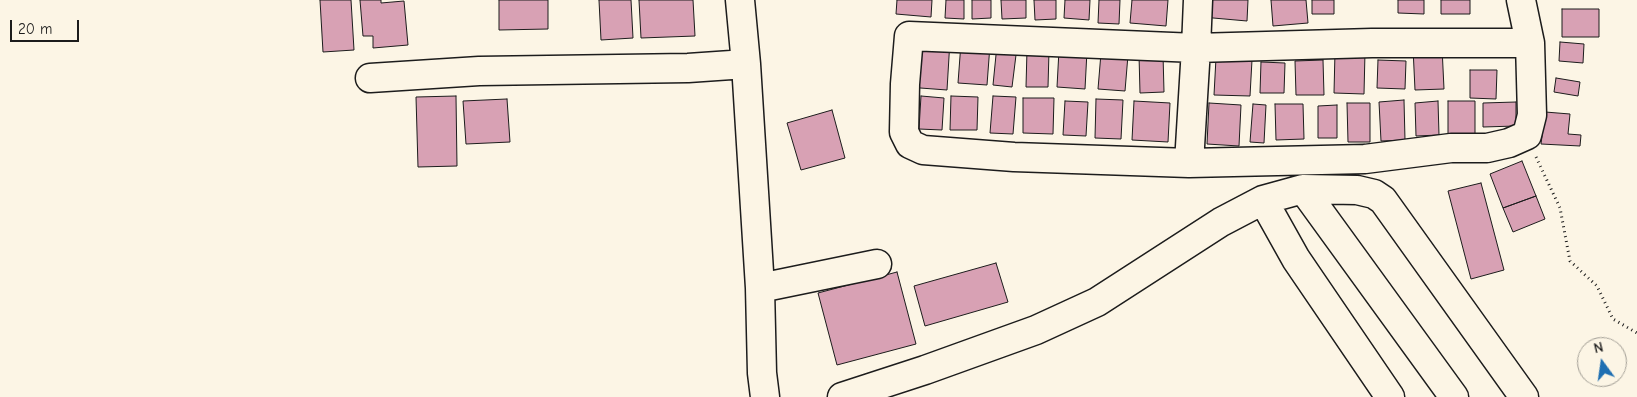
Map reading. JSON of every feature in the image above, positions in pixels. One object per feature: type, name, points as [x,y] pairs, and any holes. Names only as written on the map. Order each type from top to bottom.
[{"type":"street","points":[[740,0],[746,64],[760,288],[762,373],[765,397]]},
{"type":"street","points":[[1189,164],[1198,0]]},
{"type":"street","points":[[1522,0],[1530,43],[1532,115],[1527,135],[1509,143],[1487,148],[1451,148],[1365,159],[1189,164],[1110,159],[1014,157],[923,150],[910,144],[904,132],[909,36],[1196,48],[1372,43],[1530,43]]},
{"type":"street","points":[[370,78],[479,71],[688,68],[746,64]]},
{"type":"street","points":[[1303,189],[1454,397]]},
{"type":"street","points":[[842,397],[925,370],[1036,330],[1097,302],[1221,222],[1263,200],[1303,189],[1357,190],[1374,194],[1383,200],[1524,397]]},
{"type":"street","points":[[1263,200],[1296,259],[1390,397]]},
{"type":"street","points":[[760,288],[877,264]]},
{"type":"path","points":[[1527,135],[1560,208],[1570,261],[1597,286],[1613,319],[1637,333]]},
{"type":"building","points":[[320,0],[351,0],[354,50],[323,52]]},
{"type":"building","points":[[360,0],[381,0],[381,3],[404,1],[408,45],[373,48],[373,36],[363,36]]},
{"type":"building","points":[[499,0],[548,0],[548,29],[499,30]]},
{"type":"building","points":[[599,0],[631,0],[633,38],[601,40]]},
{"type":"building","points":[[639,0],[693,0],[695,36],[641,38]]},
{"type":"building","points":[[897,0],[932,0],[931,17],[896,14]]},
{"type":"building","points":[[946,0],[964,0],[964,19],[945,18]]},
{"type":"building","points":[[972,0],[991,0],[991,18],[972,19]]},
{"type":"building","points":[[1001,0],[1026,0],[1026,18],[1002,19]]},
{"type":"building","points":[[1034,0],[1056,0],[1056,19],[1035,20]]},
{"type":"building","points":[[1065,0],[1090,0],[1089,20],[1064,18]]},
{"type":"building","points":[[1099,0],[1120,0],[1119,24],[1098,23]]},
{"type":"building","points":[[1132,0],[1168,0],[1166,26],[1130,23]]},
{"type":"building","points":[[1204,0],[1248,0],[1247,21],[1202,17]]},
{"type":"building","points":[[1271,0],[1306,0],[1308,23],[1273,26]]},
{"type":"building","points":[[1312,0],[1334,0],[1334,14],[1312,14]]},
{"type":"building","points":[[1398,0],[1424,0],[1424,14],[1398,13]]},
{"type":"building","points":[[1441,0],[1470,0],[1470,14],[1441,14]]},
{"type":"building","points":[[1562,9],[1599,9],[1599,37],[1562,37]]},
{"type":"building","points":[[910,38],[950,40],[947,90],[907,87]]},
{"type":"building","points":[[1560,42],[1584,44],[1583,63],[1559,61]]},
{"type":"building","points":[[961,43],[990,45],[987,85],[958,83]]},
{"type":"building","points":[[997,45],[1017,47],[1012,87],[993,85]]},
{"type":"building","points":[[1442,47],[1444,89],[1415,90],[1413,48]]},
{"type":"building","points":[[1027,50],[1049,51],[1048,87],[1026,87]]},
{"type":"building","points":[[1059,50],[1087,51],[1085,89],[1057,87]]},
{"type":"building","points":[[1335,52],[1365,52],[1364,94],[1334,93]]},
{"type":"building","points":[[1101,53],[1128,55],[1125,91],[1098,89]]},
{"type":"building","points":[[1163,54],[1164,92],[1140,93],[1139,55]]},
{"type":"building","points":[[1216,58],[1252,60],[1250,96],[1214,95]]},
{"type":"building","points":[[1323,60],[1324,95],[1296,95],[1295,61]]},
{"type":"building","points":[[1378,60],[1406,61],[1405,89],[1377,88]]},
{"type":"building","points":[[1261,62],[1285,63],[1284,93],[1260,93]]},
{"type":"building","points":[[1470,70],[1497,70],[1496,99],[1470,98]]},
{"type":"building","points":[[1556,78],[1580,82],[1578,96],[1554,92]]},
{"type":"building","points":[[456,96],[457,166],[418,167],[416,97]]},
{"type":"building","points":[[921,96],[944,98],[942,130],[919,129]]},
{"type":"building","points":[[951,96],[978,97],[977,130],[950,130]]},
{"type":"building","points":[[993,96],[1016,97],[1013,134],[990,133]]},
{"type":"building","points":[[1023,98],[1054,98],[1053,134],[1023,133]]},
{"type":"building","points":[[507,99],[510,142],[466,144],[463,101]]},
{"type":"building","points":[[1096,99],[1123,100],[1121,139],[1095,138]]},
{"type":"building","points":[[1404,100],[1405,140],[1381,141],[1379,102]]},
{"type":"building","points":[[1065,101],[1088,102],[1086,136],[1063,135]]},
{"type":"building","points":[[1134,101],[1170,103],[1168,142],[1132,140]]},
{"type":"building","points":[[1438,101],[1439,135],[1416,136],[1415,103]]},
{"type":"building","points":[[1448,101],[1475,101],[1475,135],[1448,135]]},
{"type":"building","points":[[1516,102],[1516,126],[1483,127],[1483,103]]},
{"type":"building","points":[[1209,103],[1241,105],[1239,146],[1207,144]]},
{"type":"building","points":[[1347,103],[1370,103],[1370,142],[1348,142]]},
{"type":"building","points":[[1253,104],[1266,105],[1264,143],[1250,142]]},
{"type":"building","points":[[1275,104],[1303,104],[1304,139],[1276,140]]},
{"type":"building","points":[[1337,105],[1337,138],[1318,138],[1318,106]]},
{"type":"building","points":[[832,110],[845,158],[801,170],[787,123]]},
{"type":"building","points":[[1545,112],[1570,114],[1568,134],[1581,135],[1580,146],[1541,144]]},
{"type":"building","points":[[1522,161],[1536,196],[1503,208],[1490,174]]},
{"type":"building","points":[[1481,183],[1504,270],[1471,279],[1448,191]]},
{"type":"building","points":[[1536,196],[1545,219],[1513,232],[1503,208]]},
{"type":"building","points":[[996,263],[1008,302],[925,326],[914,286]]},
{"type":"building","points":[[897,272],[916,344],[837,365],[818,293]]}]
